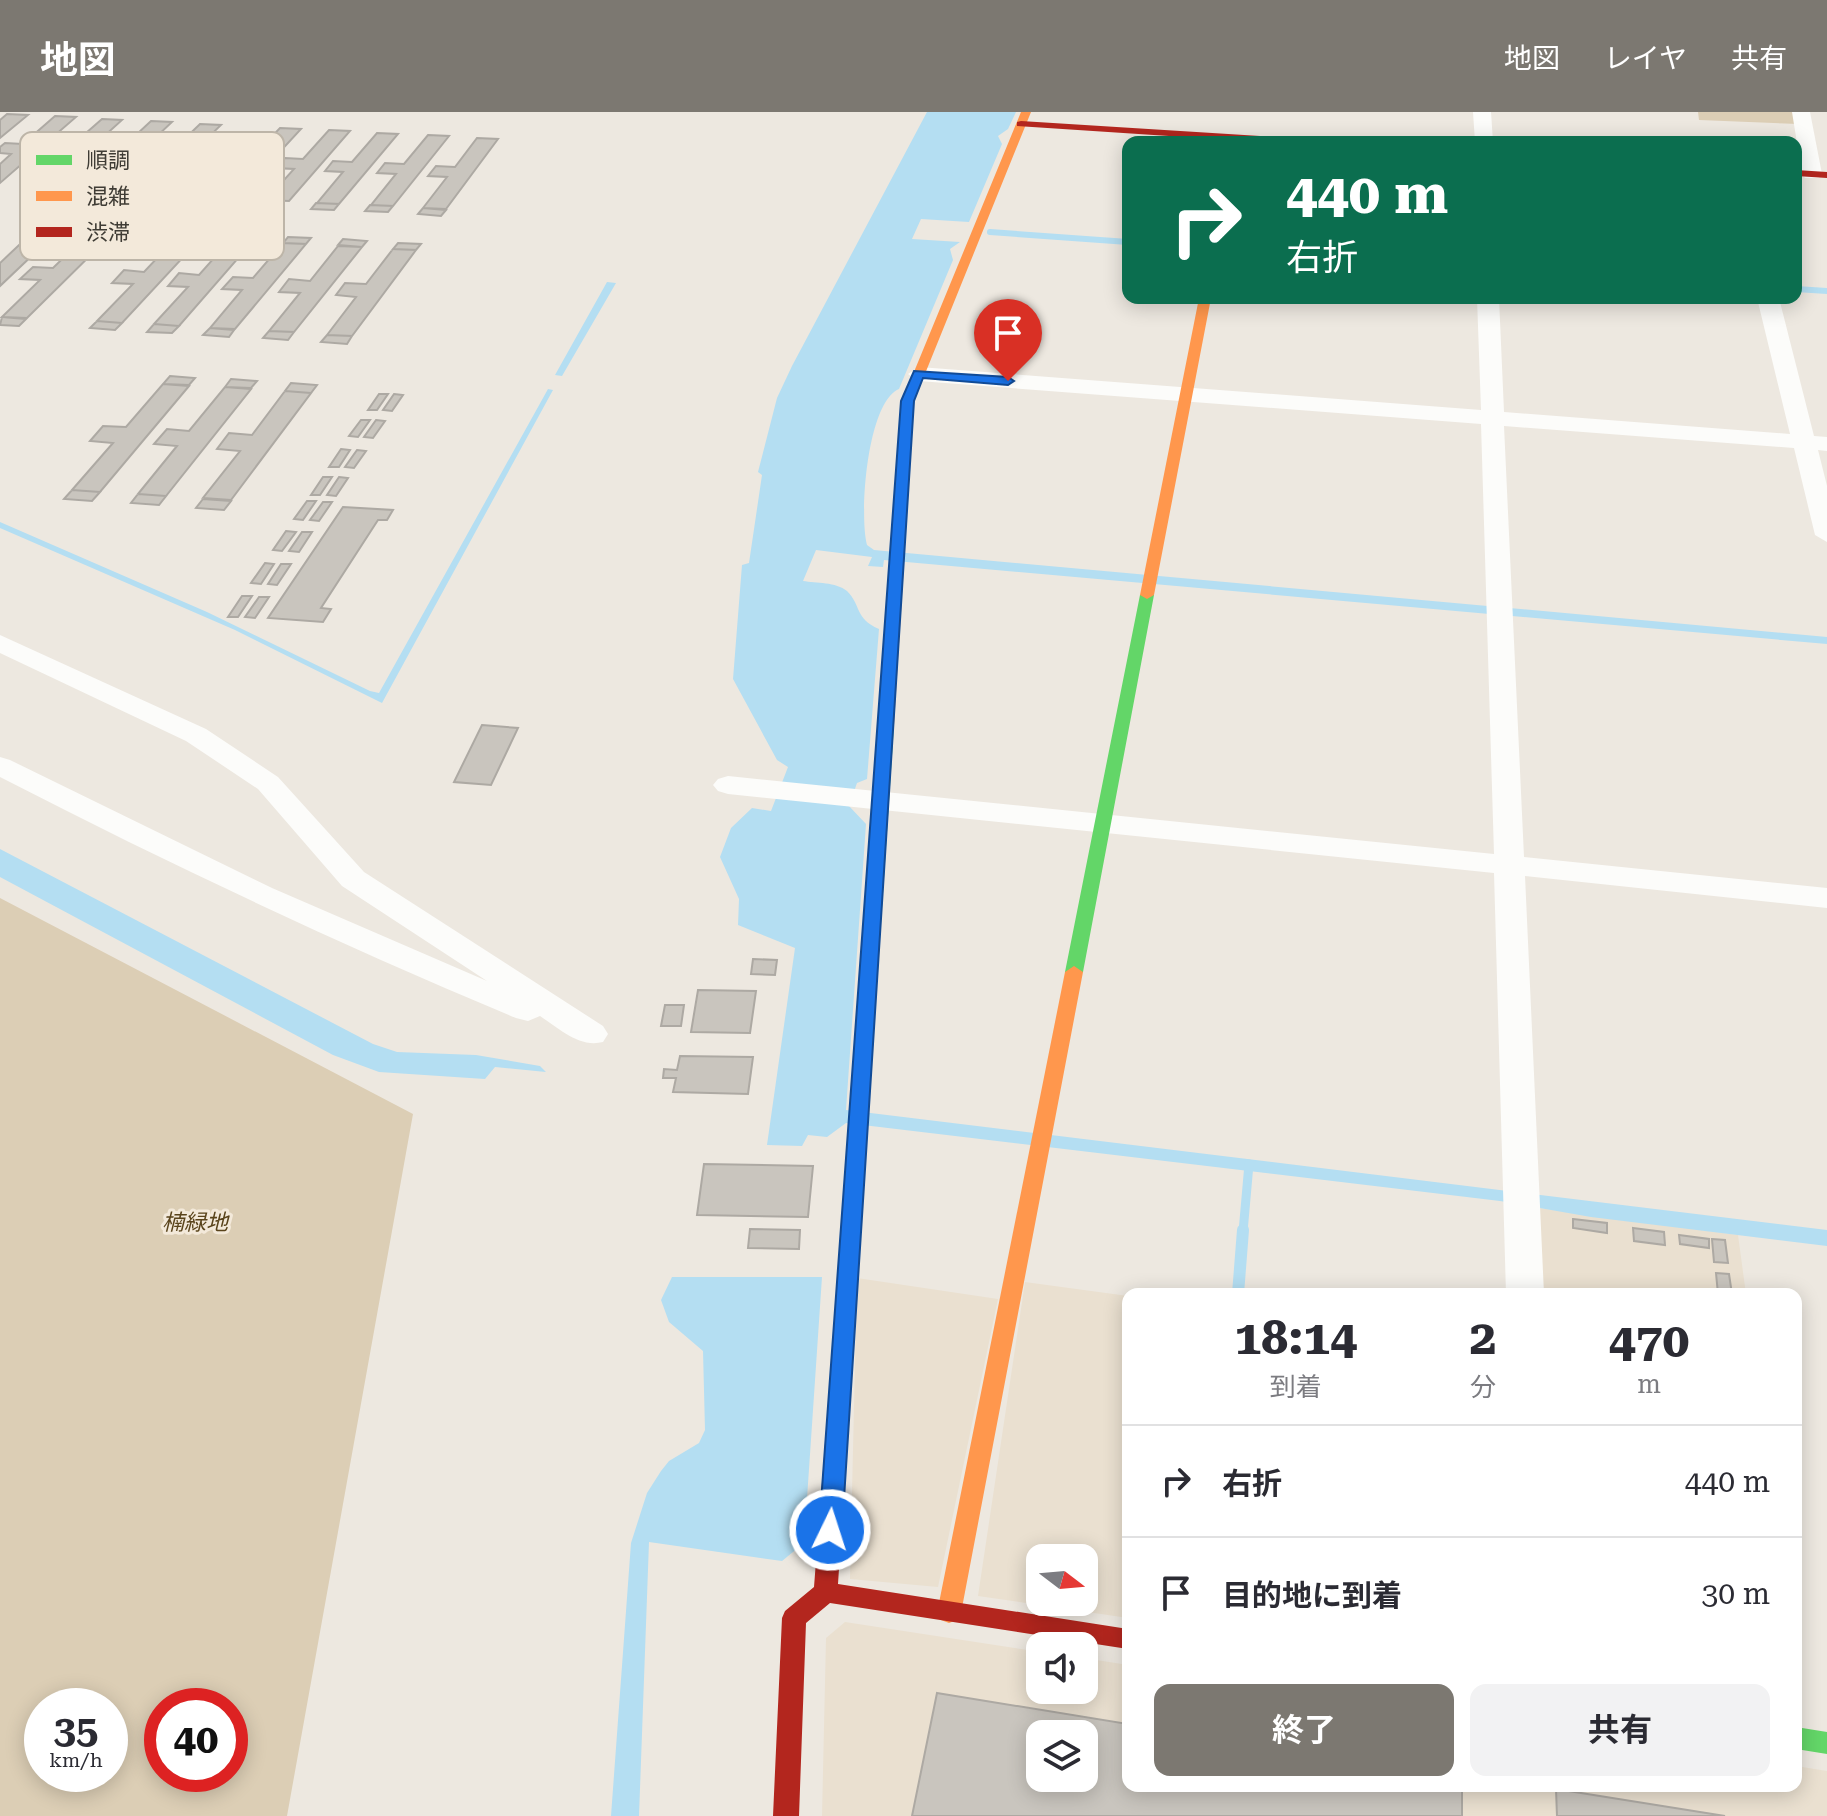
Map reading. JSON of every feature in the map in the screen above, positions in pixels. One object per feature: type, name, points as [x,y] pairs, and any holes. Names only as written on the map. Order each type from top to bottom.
[{"type":"street","points":[[1482,112],[1484,136]]},
{"type":"street","points":[[1801,112],[1812,174]]},
{"type":"street","points":[[786,1816],[794,1618],[826,1592],[858,1128],[872,799],[897,557],[908,401],[1024,118],[1197,136]]},
{"type":"street","points":[[949,1613],[1204,304]]},
{"type":"street","points":[[1488,304],[1525,1288]]},
{"type":"street","points":[[1770,304],[1815,443],[1827,535]]},
{"type":"street","points":[[919,374],[1815,443]]},
{"type":"street","points":[[0,643],[196,735],[268,783],[353,879],[591,1034],[435,973],[184,861],[0,766]]},
{"type":"street","points":[[740,786],[1827,898]]},
{"type":"street","points":[[826,1592],[1122,1638]]},
{"type":"street","points":[[1802,1739],[1827,1743]]},
{"type":"shaded area","points":[[1532,1207],[1738,1235],[1745,1288],[1536,1288]]},
{"type":"shaded area","points":[[857,1278],[998,1299],[938,1587],[850,1579]]},
{"type":"shaded area","points":[[1025,1282],[1122,1295],[1122,1617],[1098,1614],[1098,1544],[1026,1544],[1026,1603],[978,1596]]},
{"type":"shaded area","points":[[845,1622],[1026,1650],[1026,1704],[1098,1704],[1098,1660],[1122,1664],[1122,1792],[1802,1792],[1802,1767],[1827,1771],[1827,1816],[822,1816],[826,1638]]},
{"type":"green space","points":[[1698,112],[1796,112],[1798,124],[1699,120]]},
{"type":"green space","name":"楠緑地","points":[[0,898],[413,1114],[287,1816],[0,1816]]},
{"type":"water","points":[[927,112],[1016,112],[1008,129],[998,136],[1002,144],[969,222],[921,219],[912,239],[960,242],[950,249],[953,260],[899,389],[888,398],[873,436],[864,510],[867,545],[874,550],[1827,637],[1827,644],[884,560],[883,567],[868,566],[872,557],[816,550],[803,581],[832,584],[847,591],[866,621],[879,629],[867,779],[857,783],[849,806],[866,824],[846,1110],[1827,1230],[1827,1246],[1591,1217],[1500,1201],[846,1123],[827,1137],[808,1135],[802,1146],[767,1145],[795,948],[738,925],[739,899],[720,857],[731,828],[752,808],[771,811],[788,767],[777,760],[733,679],[742,565],[749,563],[762,475],[758,472],[777,398]]},
{"type":"water","points":[[607,282],[616,283],[562,376],[555,375]]},
{"type":"water","points":[[548,389],[553,390],[382,703],[235,630],[0,528],[0,522],[207,612],[379,693]]},
{"type":"water","points":[[0,849],[373,1044],[397,1052],[476,1055],[540,1066],[546,1072],[495,1067],[485,1079],[379,1072],[333,1055],[0,877]]},
{"type":"water","points":[[672,1277],[822,1277],[804,1543],[782,1561],[649,1542],[639,1816],[611,1816],[631,1543],[647,1493],[661,1471],[669,1461],[699,1443],[705,1430],[703,1351],[669,1322],[661,1300]]},
{"type":"building","points":[[7,114],[28,115],[0,138],[0,120]]},
{"type":"building","points":[[55,116],[76,117],[59,132],[37,132]]},
{"type":"building","points":[[102,119],[122,120],[109,132],[87,132]]},
{"type":"building","points":[[151,121],[172,122],[161,132],[139,132]]},
{"type":"building","points":[[200,124],[221,125],[214,132],[192,132]]},
{"type":"building","points":[[280,128],[301,129],[284,147],[284,132],[276,132]]},
{"type":"building","points":[[329,130],[350,131],[289,201],[284,201],[284,180],[294,169],[284,168],[284,159],[303,159]]},
{"type":"building","points":[[377,133],[398,134],[339,204],[317,203],[343,172],[325,171],[333,161],[352,162]]},
{"type":"building","points":[[428,135],[449,136],[393,206],[371,205],[396,174],[377,173],[385,163],[404,164]]},
{"type":"building","points":[[477,138],[498,139],[446,209],[423,208],[447,177],[428,176],[436,166],[455,167]]},
{"type":"building","points":[[5,143],[20,144],[20,166],[0,183],[0,164],[11,154],[0,153],[0,147]]},
{"type":"building","points":[[316,203],[339,204],[334,210],[311,209]]},
{"type":"building","points":[[370,205],[393,206],[388,212],[365,211]]},
{"type":"building","points":[[423,208],[446,210],[441,216],[418,214]]},
{"type":"building","points":[[288,237],[311,238],[306,244],[284,242]]},
{"type":"building","points":[[343,239],[367,241],[362,247],[338,245]]},
{"type":"building","points":[[284,243],[306,244],[235,329],[210,328],[242,290],[222,289],[233,277],[253,278],[268,260],[284,260]]},
{"type":"building","points":[[398,243],[421,244],[416,250],[393,249]]},
{"type":"building","points":[[20,244],[20,260],[27,260],[0,286],[0,263]]},
{"type":"building","points":[[338,246],[362,247],[294,332],[269,331],[300,293],[279,292],[289,279],[310,281]]},
{"type":"building","points":[[393,249],[416,250],[352,336],[327,335],[356,297],[336,295],[345,283],[366,284]]},
{"type":"building","points":[[61,260],[86,260],[27,318],[2,317],[40,280],[20,279],[33,267],[53,268]]},
{"type":"building","points":[[155,260],[180,260],[122,323],[97,321],[133,284],[112,283],[124,270],[144,272]]},
{"type":"building","points":[[212,260],[236,260],[179,326],[154,324],[188,287],[168,286],[179,273],[199,275]]},
{"type":"building","points":[[2,317],[26,319],[19,326],[0,325]]},
{"type":"building","points":[[97,321],[122,323],[115,330],[90,328]]},
{"type":"building","points":[[154,324],[179,326],[172,333],[147,332]]},
{"type":"building","points":[[210,328],[234,330],[229,337],[203,335]]},
{"type":"building","points":[[269,331],[294,332],[288,340],[263,338]]},
{"type":"building","points":[[327,335],[352,336],[347,344],[321,342]]},
{"type":"building","points":[[170,376],[195,378],[189,385],[163,384]]},
{"type":"building","points":[[231,379],[257,381],[251,388],[225,387]]},
{"type":"building","points":[[291,383],[317,385],[311,393],[285,391]]},
{"type":"building","points":[[163,384],[189,386],[100,492],[72,490],[113,443],[90,441],[103,426],[126,427]]},
{"type":"building","points":[[225,387],[251,389],[166,496],[138,494],[177,446],[154,444],[167,429],[189,431]]},
{"type":"building","points":[[285,391],[311,393],[231,500],[203,498],[240,451],[217,449],[229,433],[252,435]]},
{"type":"building","points":[[379,394],[388,394],[377,410],[368,410]]},
{"type":"building","points":[[394,394],[403,395],[392,411],[383,410]]},
{"type":"building","points":[[361,420],[370,420],[358,437],[349,436]]},
{"type":"building","points":[[376,420],[385,421],[373,438],[364,437]]},
{"type":"building","points":[[341,449],[350,450],[339,467],[329,467]]},
{"type":"building","points":[[357,450],[366,451],[354,468],[345,467]]},
{"type":"building","points":[[323,477],[332,477],[320,495],[311,495]]},
{"type":"building","points":[[339,477],[348,478],[336,496],[327,495]]},
{"type":"building","points":[[72,490],[100,492],[92,501],[64,499]]},
{"type":"building","points":[[138,494],[166,496],[159,505],[131,503]]},
{"type":"building","points":[[203,499],[231,501],[224,510],[196,508]]},
{"type":"building","points":[[307,501],[316,501],[303,520],[294,519]]},
{"type":"building","points":[[323,502],[332,502],[319,521],[310,520]]},
{"type":"building","points":[[343,507],[393,510],[387,520],[378,520],[321,608],[331,609],[323,622],[268,618]]},
{"type":"building","points":[[286,531],[296,532],[282,551],[273,550]]},
{"type":"building","points":[[302,532],[312,532],[299,552],[289,551]]},
{"type":"building","points":[[265,563],[274,564],[261,584],[251,583]]},
{"type":"building","points":[[281,564],[291,564],[277,585],[268,584]]},
{"type":"building","points":[[242,596],[252,596],[238,617],[228,617]]},
{"type":"building","points":[[259,597],[269,597],[255,618],[245,617]]},
{"type":"building","points":[[482,725],[518,728],[491,785],[454,782]]},
{"type":"building","points":[[753,959],[777,960],[775,975],[751,974]]},
{"type":"building","points":[[698,990],[756,991],[750,1033],[691,1032]]},
{"type":"building","points":[[665,1005],[684,1005],[681,1026],[661,1026]]},
{"type":"building","points":[[680,1056],[753,1057],[748,1094],[673,1092],[676,1078],[663,1078],[664,1069],[677,1070]]},
{"type":"building","points":[[704,1164],[813,1166],[808,1217],[697,1215]]},
{"type":"building","points":[[1573,1219],[1607,1223],[1607,1233],[1573,1228]]},
{"type":"building","points":[[1633,1228],[1664,1232],[1665,1245],[1634,1241]]},
{"type":"building","points":[[750,1229],[800,1230],[799,1249],[748,1248]]},
{"type":"building","points":[[1679,1235],[1709,1239],[1709,1248],[1680,1244]]},
{"type":"building","points":[[1712,1239],[1725,1240],[1728,1263],[1714,1262]]},
{"type":"building","points":[[1716,1273],[1729,1274],[1731,1288],[1717,1288]]},
{"type":"building","points":[[937,1693],[1122,1723],[1122,1792],[1462,1792],[1462,1816],[912,1816]]},
{"type":"building","points":[[1556,1792],[1575,1792],[1725,1816],[1557,1816]]},
{"type":"waterway","points":[[990,232],[1122,242]]},
{"type":"waterway","points":[[1802,289],[1827,291]]},
{"type":"waterway","points":[[1243,1232],[1249,1164]]},
{"type":"waterway","points":[[1238,1288],[1243,1230]]},
{"type":"traffic: fast","points":[[1074,972],[1147,595]]},
{"type":"traffic: fast","points":[[848,1275],[886,725]]},
{"type":"traffic: fast","points":[[1802,1739],[1827,1743]]},
{"type":"traffic: slow","points":[[886,725],[908,401],[1026,112]]},
{"type":"traffic: slow","points":[[1147,595],[1204,304]]},
{"type":"traffic: slow","points":[[949,1613],[1074,972]]},
{"type":"traffic: jam","points":[[1021,124],[1214,136]]},
{"type":"traffic: jam","points":[[1802,173],[1827,175]]},
{"type":"traffic: jam","points":[[786,1816],[794,1618],[826,1592],[848,1275]]},
{"type":"traffic: jam","points":[[826,1592],[1122,1638]]},
{"type":"route","points":[[830,1530],[908,401],[919,374],[1008,381]]}]
